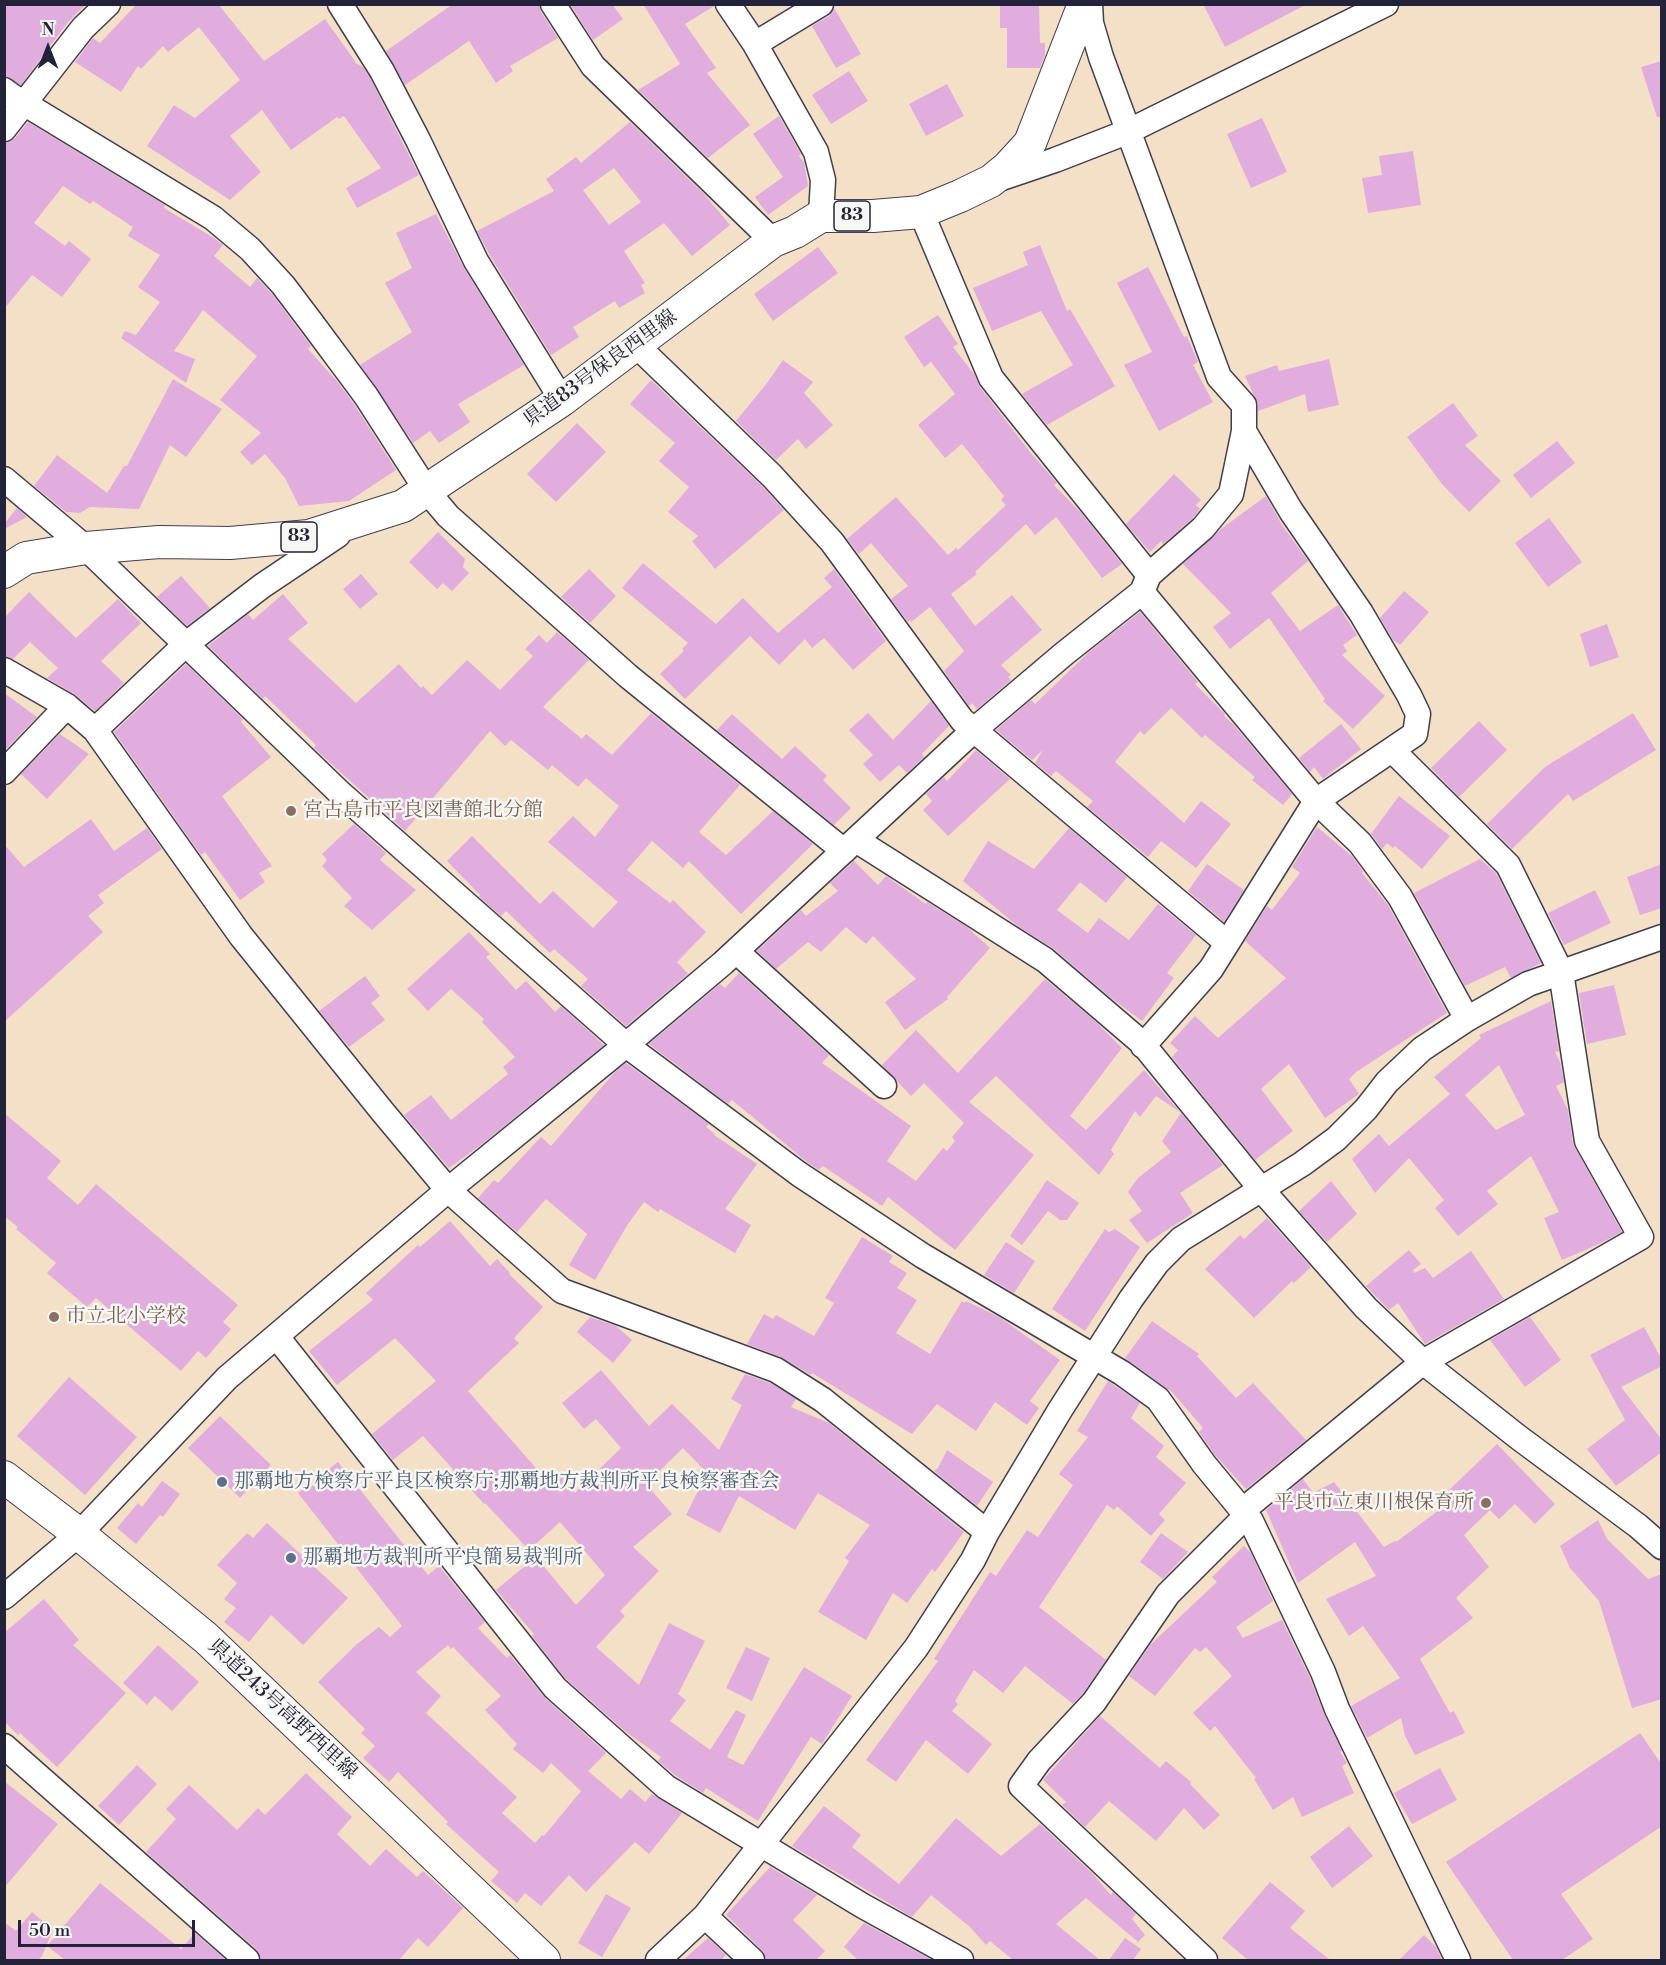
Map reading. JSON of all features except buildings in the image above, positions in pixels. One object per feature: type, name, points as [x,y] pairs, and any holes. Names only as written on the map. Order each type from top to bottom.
[{"type":"main road","name":"83","points":[[821,216],[873,216],[921,212],[991,181],[1008,167],[1030,143],[1084,4]]},
{"type":"main road","name":"県道83号保良西里線","points":[[4,572],[26,558],[86,549],[159,542],[230,543],[309,536],[403,507],[562,400],[773,242],[821,216]]},
{"type":"main road","name":"県道243号高野西里線","points":[[4,1477],[79,1534],[206,1638],[544,1960]]},
{"type":"street","points":[[4,129],[83,27],[108,4]]},
{"type":"street","points":[[340,4],[382,71],[476,261],[562,400]]},
{"type":"street","points":[[553,4],[593,66],[773,242]]},
{"type":"street","points":[[728,4],[755,44],[816,152],[823,180],[821,216]]},
{"type":"street","points":[[755,44],[821,4]]},
{"type":"street","points":[[4,1597],[79,1534],[226,1378],[736,951],[974,730],[1146,584],[1203,528],[1231,494],[1244,431],[1244,405],[1219,376],[1127,132],[1091,23],[1090,4]]},
{"type":"street","points":[[991,181],[1055,160],[1127,132],[1386,4]]},
{"type":"street","points":[[4,90],[213,218],[250,249],[283,285],[332,350],[366,396],[427,491],[448,516],[628,676],[850,845],[1045,960],[1142,1043],[1261,1189],[1366,1308],[1423,1362],[1518,1437],[1638,1526],[1662,1547]]},
{"type":"street","points":[[921,212],[991,378],[1146,584],[1316,801],[1360,843],[1400,897],[1467,1019]]},
{"type":"street","points":[[636,345],[772,476],[832,542],[962,720],[1226,942]]},
{"type":"street","points":[[1143,1046],[1211,969],[1316,801],[1414,734],[1418,714],[1361,613],[1291,511],[1244,431]]},
{"type":"street","points":[[4,479],[86,549],[185,645],[248,702],[338,791],[626,1045],[808,1180],[923,1256],[1122,1373],[1158,1399],[1204,1464],[1251,1521],[1318,1661],[1342,1719],[1458,1960]]},
{"type":"street","points":[[95,730],[185,645],[262,586],[318,547],[363,520]]},
{"type":"street","points":[[4,670],[67,706],[95,730],[241,936],[448,1190],[562,1291],[776,1370],[823,1400],[987,1532]]},
{"type":"street","points":[[4,772],[67,706]]},
{"type":"street","points":[[1206,1960],[1021,1786],[1039,1761],[1094,1702],[1168,1594],[1244,1514],[1423,1362],[1641,1237],[1587,1141],[1562,972],[1508,865],[1392,750]]},
{"type":"street","points":[[658,1960],[705,1916],[916,1648],[973,1560],[987,1532],[1094,1357],[1157,1263],[1181,1239],[1302,1164],[1336,1139],[1366,1109],[1387,1082],[1422,1049],[1467,1019],[1528,984],[1662,937]]},
{"type":"street","points":[[736,951],[884,1086]]},
{"type":"street","points":[[277,1337],[555,1688],[666,1787],[863,1906],[961,1960]]},
{"type":"street","points":[[4,1746],[248,1960]]},
{"type":"street","points":[[705,1916],[752,1960]]},
{"type":"place","name":"宮古島市平良図書館北分館","points":[[291,811]]},
{"type":"place","name":"市立北小学校","points":[[54,1317]]},
{"type":"place","name":"那覇地方検察庁平良区検察庁;那覇地方裁判所平良検察審査会","points":[[222,1482]]},
{"type":"place","name":"平良市立東川根保育所","points":[[1486,1503]]},
{"type":"place","name":"那覇地方裁判所平良簡易裁判所","points":[[291,1558]]}]
